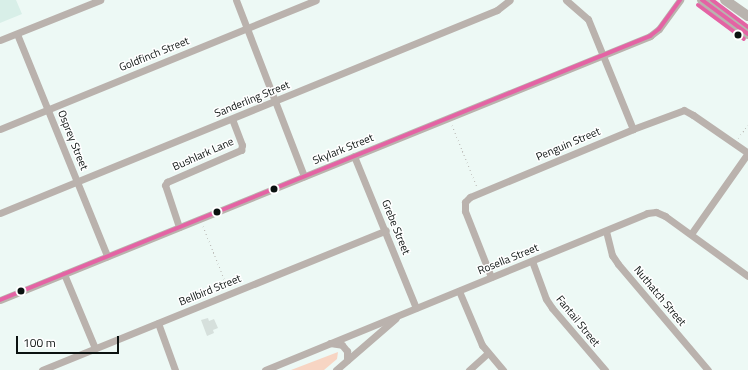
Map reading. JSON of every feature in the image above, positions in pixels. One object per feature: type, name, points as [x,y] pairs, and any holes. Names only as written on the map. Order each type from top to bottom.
[{"type":"main road","points":[[702,0],[748,34]]},
{"type":"main road","points":[[725,0],[748,16]]},
{"type":"street","points":[[0,40],[100,0]]},
{"type":"street","points":[[236,0],[304,176]]},
{"type":"street","name":"Goldfinch Street","points":[[0,129],[316,0]]},
{"type":"street","name":"Sanderling Street","points":[[0,212],[78,182],[497,10],[510,0]]},
{"type":"street","points":[[566,0],[588,18],[633,129]]},
{"type":"street","name":"Skylark Street","points":[[0,300],[179,227],[201,220],[304,176],[655,33],[680,0]]},
{"type":"street","name":"Osprey Street","points":[[17,34],[49,109],[107,256]]},
{"type":"street","name":"Penguin Street","points":[[492,277],[465,211],[465,202],[470,197],[633,129],[684,110],[748,153]]},
{"type":"street","name":"Bushlark Lane","points":[[179,227],[164,185],[167,182],[241,150],[242,145],[232,119]]},
{"type":"street","points":[[691,234],[748,153]]},
{"type":"street","name":"Grebe Street","points":[[354,156],[386,230],[416,308]]},
{"type":"street","name":"Rosella Street","points":[[265,370],[647,213],[656,212],[665,216],[748,276]]},
{"type":"street","name":"Bellbird Street","points":[[42,370],[386,230]]},
{"type":"street","name":"Nuthatch Street","points":[[606,231],[612,255],[618,264],[708,370]]},
{"type":"street","name":"Fantail Street","points":[[532,261],[546,299],[552,308],[605,370]]},
{"type":"street","points":[[64,274],[94,348]]},
{"type":"street","points":[[459,291],[482,345],[503,370]]},
{"type":"street","points":[[336,370],[400,314]]},
{"type":"street","points":[[158,323],[175,370]]},
{"type":"street","points":[[330,343],[342,345],[347,351],[347,360]]},
{"type":"street","points":[[468,370],[488,354]]},
{"type":"path","points":[[448,117],[480,193]]},
{"type":"path","points":[[734,144],[748,126]]},
{"type":"path","points":[[201,220],[230,294]]},
{"type":"shaded area","points":[[0,0],[16,0],[22,14],[0,23]]},
{"type":"shaded area","points":[[338,352],[337,359],[324,370],[291,370]]},
{"type":"building","points":[[208,318],[209,321],[214,319],[218,328],[213,330],[214,333],[207,336],[201,320]]},
{"type":"transit line","points":[[0,300],[650,36],[659,29],[680,0]]},
{"type":"transit line","points":[[702,0],[748,34]]},
{"type":"transit line","points":[[712,0],[748,27]]},
{"type":"transit line","points":[[698,5],[744,39]]}]
